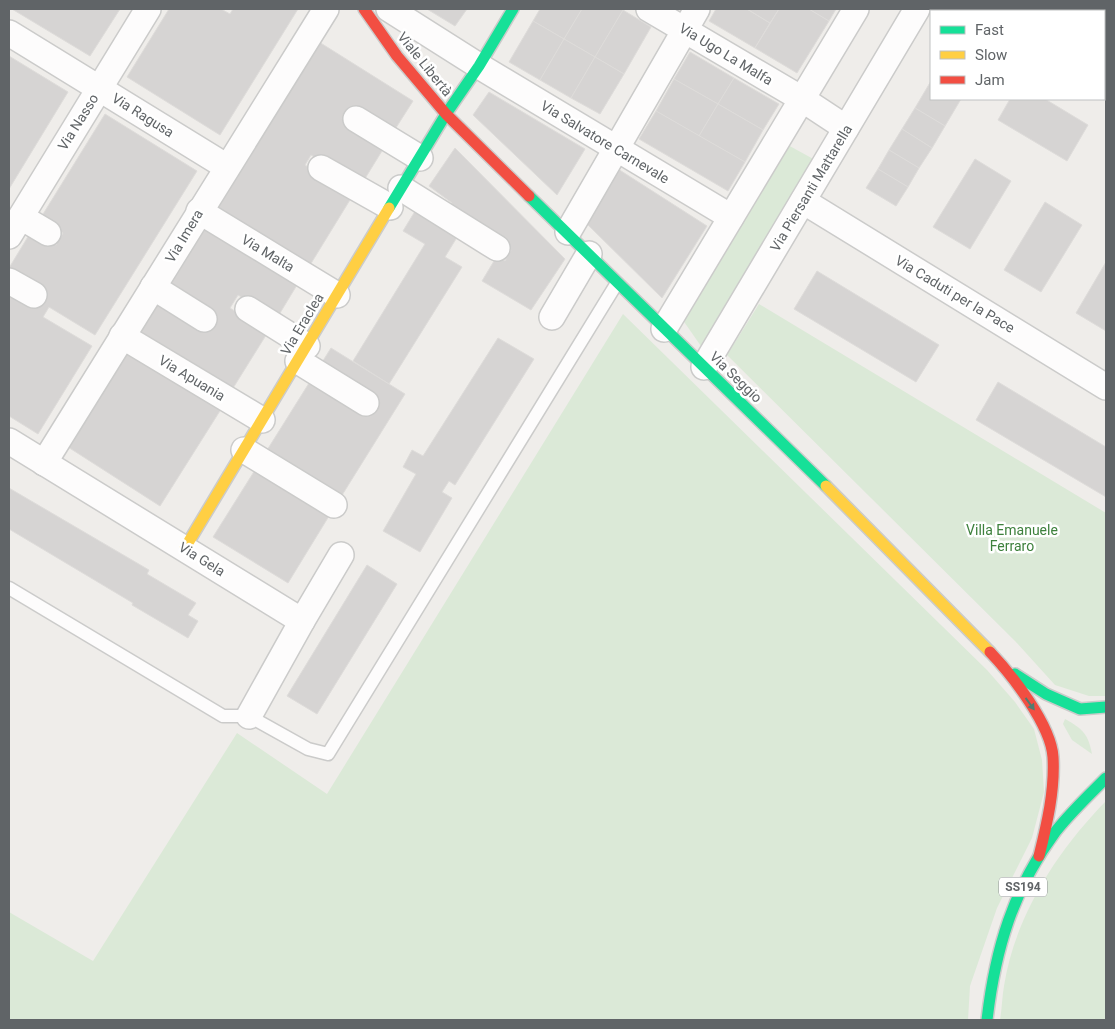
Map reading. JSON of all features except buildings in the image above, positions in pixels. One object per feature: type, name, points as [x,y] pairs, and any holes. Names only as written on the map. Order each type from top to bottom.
[{"type":"street","name":"Via Nasso","points":[[15,226],[148,9]]},
{"type":"street","name":"Via Imera","points":[[44,463],[326,9]]},
{"type":"street","name":"Viale Libertà","points":[[364,9],[397,56],[446,114]]},
{"type":"street","name":"Via Eraclea","points":[[185,548],[446,114],[479,66],[513,9]]},
{"type":"street","name":"Via Ugo La Malfa","points":[[650,9],[802,99],[846,128]]},
{"type":"street","points":[[568,232],[697,9]]},
{"type":"street","points":[[664,329],[856,9]]},
{"type":"street","name":"Via Piersanti Mattarella","points":[[704,367],[918,9]]},
{"type":"street","name":"Via Salvatore Carnevale","points":[[398,11],[479,66],[731,217]]},
{"type":"street","name":"Via Ragusa","points":[[9,33],[227,167]]},
{"type":"street","name":"Via Seggio","points":[[446,114],[568,232],[616,283],[843,502],[1001,664]]},
{"type":"street","points":[[356,119],[420,158]]},
{"type":"street","points":[[321,168],[396,198],[498,248]]},
{"type":"street","name":"Via Caduti per la Pace","points":[[803,201],[1106,387]]},
{"type":"street","name":"Via Malta","points":[[199,211],[337,295]]},
{"type":"street","points":[[15,226],[48,233]]},
{"type":"street","points":[[552,317],[589,254]]},
{"type":"street","points":[[9,281],[34,295]]},
{"type":"street","points":[[154,287],[204,319]]},
{"type":"street","points":[[248,309],[366,403]]},
{"type":"street","name":"Via Apuania","points":[[122,336],[262,420]]},
{"type":"street","name":"Via Gela","points":[[9,441],[302,621]]},
{"type":"street","points":[[244,450],[334,506]]},
{"type":"street","points":[[249,716],[341,555]]},
{"type":"street","points":[[1001,664],[1046,694],[1080,709],[1106,707]]},
{"type":"street","points":[[1001,664],[1041,719],[1053,755],[1052,793],[1038,860]]},
{"type":"street","name":"SS194","points":[[987,1020],[1000,942],[1014,904],[1038,860],[1065,820],[1106,778]]},
{"type":"lane","points":[[9,588],[223,716],[249,716],[308,750],[328,754],[616,283]]},
{"type":"green space","points":[[786,144],[817,161],[703,349],[680,316]]},
{"type":"green space","name":"Villa Emanuele Ferraro","points":[[759,304],[1106,513],[1106,696],[1089,696],[1055,685],[1015,641],[727,355]]},
{"type":"green space","points":[[623,314],[987,670],[1015,702],[1034,729],[1042,760],[1044,792],[1032,838],[997,908],[970,986],[968,1020],[9,1020],[9,912],[93,961],[237,733],[327,794]]},
{"type":"green space","points":[[1065,719],[1084,733],[1092,754],[1072,740],[1063,724]]},
{"type":"green space","points":[[1106,801],[1106,1020],[1000,1020],[1003,990],[1010,960],[1028,910],[1055,863],[1088,820]]},
{"type":"traffic: fast","points":[[389,208],[513,9]]},
{"type":"traffic: fast","points":[[529,196],[826,486]]},
{"type":"traffic: fast","points":[[1015,674],[1046,694],[1080,709],[1106,707]]},
{"type":"traffic: fast","points":[[987,1020],[990,994],[1001,945],[1008,921],[1028,875],[1056,831],[1106,778]]},
{"type":"traffic: slow","points":[[185,548],[389,208]]},
{"type":"traffic: slow","points":[[826,486],[990,652]]},
{"type":"traffic: jam","points":[[364,9],[397,56],[446,114],[529,196]]},
{"type":"traffic: jam","points":[[990,652],[1029,701],[1051,744],[1053,757],[1052,794],[1039,856]]}]
